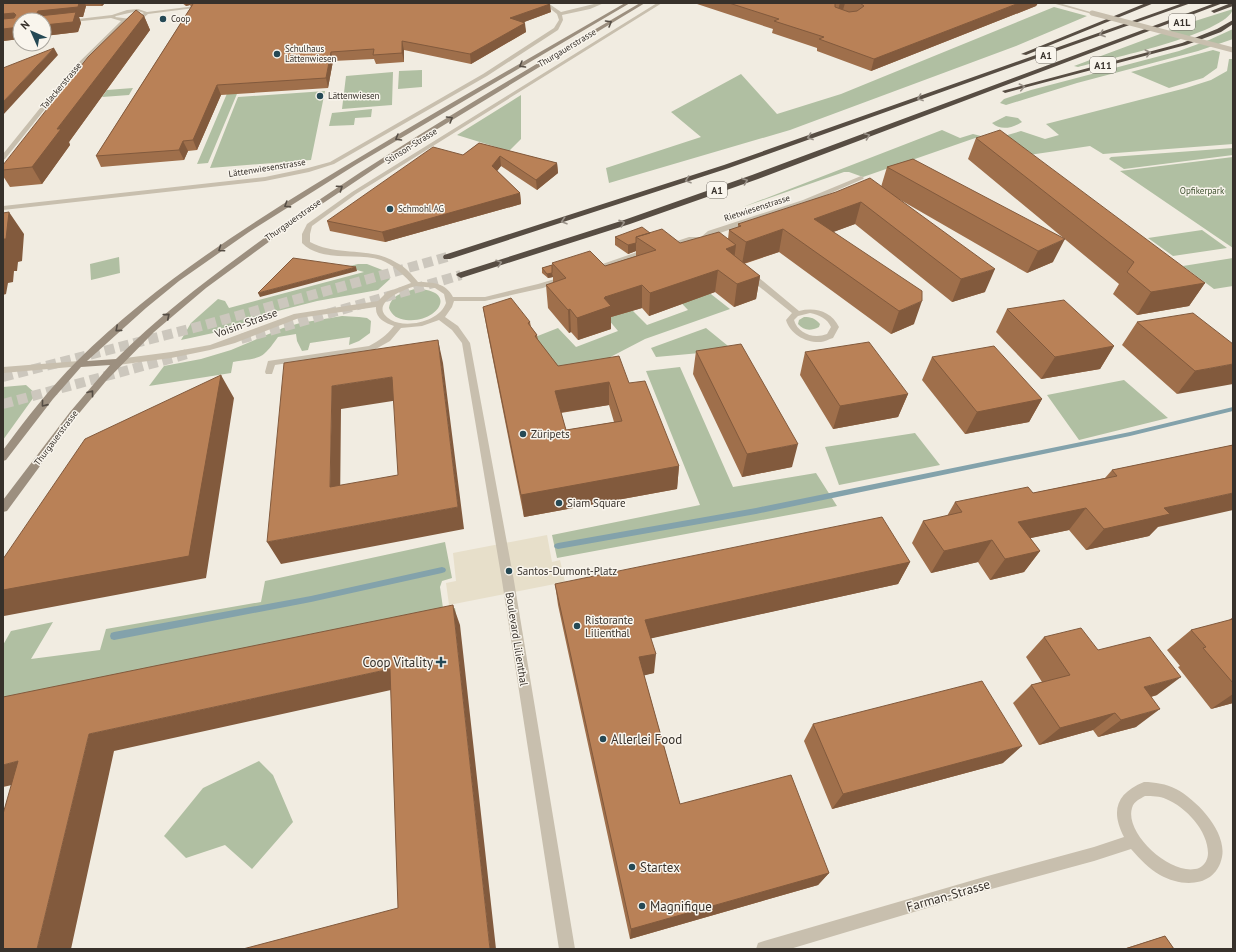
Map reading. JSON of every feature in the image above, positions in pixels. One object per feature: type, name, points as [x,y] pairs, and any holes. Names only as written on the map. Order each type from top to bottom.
[{"type":"highway","points":[[953,86],[1007,61],[1151,3]]},
{"type":"highway","name":"A1","points":[[447,257],[545,227],[666,187],[953,86],[997,72],[1188,3]]},
{"type":"highway","name":"A1","points":[[462,275],[694,199],[1131,38],[1157,26],[1220,3]]},
{"type":"highway","name":"A1L","points":[[1131,38],[1166,28],[1233,4]]},
{"type":"highway","name":"A11","points":[[970,97],[1026,87],[1174,46],[1206,36],[1233,22]]},
{"type":"main road","name":"Thurgauerstrasse","points":[[3,457],[53,392],[79,364],[109,336],[194,268],[253,227],[381,147],[628,3]]},
{"type":"main road","name":"Thurgauerstrasse","points":[[3,508],[90,393],[118,362],[151,330],[201,289],[268,238],[325,198],[406,145],[643,3]]},
{"type":"main road","points":[[79,364],[118,362]]},
{"type":"street","points":[[113,16],[117,20],[125,20],[140,17],[146,13],[231,3]]},
{"type":"street","points":[[544,3],[555,8],[560,14],[602,3]]},
{"type":"street","name":"Stinson-Strasse","points":[[416,284],[393,262],[379,258],[328,252],[313,248],[306,243],[306,234],[309,225],[354,193],[660,3]]},
{"type":"street","points":[[1054,3],[1233,50]]},
{"type":"street","points":[[132,10],[138,4]]},
{"type":"street","points":[[568,6],[581,9]]},
{"type":"street","points":[[52,23],[113,16],[132,10],[142,10],[146,13]]},
{"type":"street","name":"Lättenwiesenstrasse","points":[[3,208],[265,179],[309,170],[332,163],[485,75],[518,54],[556,29],[562,19],[560,14]]},
{"type":"street","name":"Talackerstrasse","points":[[3,158],[72,72],[125,20]]},
{"type":"street","name":"Rietwiesenstrasse","points":[[586,271],[689,239],[706,241],[711,233],[838,190],[861,178]]},
{"type":"street","points":[[744,270],[797,313],[810,311],[824,314],[833,322],[834,331],[831,334],[819,338],[812,338],[798,334],[790,325],[790,321],[797,313]]},
{"type":"street","points":[[451,299],[485,299],[501,296],[570,276]]},
{"type":"street","points":[[416,284],[429,284],[440,287],[448,292],[451,299],[450,305],[440,317],[427,323],[413,326],[399,325],[389,322],[380,310],[381,303],[386,296],[394,290],[416,284]]},
{"type":"street","name":"Voisin-Strasse","points":[[118,362],[194,351],[229,342],[296,317],[314,312],[370,306],[381,303]]},
{"type":"street","name":"Boulevard Lilienthal","points":[[440,317],[460,333],[466,344],[508,581],[567,949]]},
{"type":"street","points":[[269,372],[271,363],[371,348],[383,343],[393,336],[399,325]]},
{"type":"street","points":[[3,370],[79,364]]},
{"type":"street","points":[[1144,789],[1158,789],[1173,795],[1188,805],[1201,818],[1210,832],[1215,848],[1214,862],[1208,871],[1196,876],[1181,876],[1164,870],[1149,859],[1133,841],[1126,826],[1124,811],[1127,800],[1135,792],[1144,789]]},
{"type":"street","name":"Farman-Strasse","points":[[764,949],[1094,854],[1133,841]]},
{"type":"green space","points":[[1054,7],[1087,16],[1016,46],[790,130],[609,183],[606,168],[701,137],[671,112],[741,74],[777,114],[841,94]]},
{"type":"green space","points":[[1233,9],[1226,18],[1210,28],[1163,45],[1078,67],[1074,66],[1195,21]]},
{"type":"green space","points":[[1233,29],[1233,39],[1198,51],[1077,83],[1006,105],[1000,103],[1004,99],[1031,90],[1179,51]]},
{"type":"green space","points":[[1213,50],[1220,52],[1217,68],[1203,78],[1169,88],[1131,72]]},
{"type":"green space","points":[[1229,59],[1233,59],[1233,144],[1103,154],[1090,146],[1029,155],[1004,136],[1021,131],[1045,139],[1059,135],[1046,124],[1186,88],[1211,80],[1227,71]]},
{"type":"green space","points":[[237,70],[247,70],[208,163],[197,164]]},
{"type":"green space","points":[[422,70],[422,87],[398,89],[399,71]]},
{"type":"green space","points":[[393,72],[392,105],[342,109],[346,76]]},
{"type":"green space","points":[[133,88],[129,95],[102,97],[107,90]]},
{"type":"green space","points":[[325,91],[311,160],[210,168],[238,97]]},
{"type":"green space","points":[[521,95],[521,139],[509,151],[457,135]]},
{"type":"green space","points":[[372,109],[371,117],[355,118],[354,125],[329,126],[332,113]]},
{"type":"green space","points":[[1006,116],[1018,118],[1022,122],[1007,128],[995,126],[992,123]]},
{"type":"green space","points":[[942,130],[960,138],[973,134],[981,136],[863,177],[849,172],[844,172],[743,207]]},
{"type":"green space","points":[[1233,148],[1233,155],[1124,169],[1109,159],[1111,157]]},
{"type":"green space","name":"Opfikerpark","points":[[1233,157],[1233,248],[1120,171]]},
{"type":"green space","points":[[1202,230],[1227,248],[1173,256],[1148,238]]},
{"type":"green space","points":[[119,257],[120,273],[91,280],[90,264]]},
{"type":"green space","points":[[1233,258],[1233,286],[1214,289],[1183,266]]},
{"type":"green space","points":[[358,264],[367,264],[385,271],[390,279],[378,290],[317,301],[262,315],[227,330],[181,340],[191,323],[218,299],[225,301],[229,308],[364,272],[346,267]]},
{"type":"green space","points":[[693,280],[730,309],[645,339],[595,365],[553,377],[530,339],[558,328],[576,347],[618,331],[603,313],[626,304],[647,325],[688,310],[668,289]]},
{"type":"green space","points":[[415,289],[429,290],[437,294],[440,300],[439,306],[435,312],[427,317],[417,320],[406,320],[396,317],[389,308],[392,300],[407,291]]},
{"type":"green space","points":[[342,316],[367,318],[371,321],[370,333],[359,341],[349,345],[350,337],[310,343],[308,350],[302,351],[297,341],[296,334],[278,337],[268,350],[260,357],[233,362],[231,373],[149,386],[164,366],[201,359],[231,350],[283,328],[300,323]]},
{"type":"green space","points":[[804,317],[815,319],[820,324],[819,327],[810,330],[803,328],[798,324],[799,320]]},
{"type":"green space","points":[[706,328],[733,350],[656,357],[651,348]]},
{"type":"green space","points":[[680,367],[733,487],[816,473],[837,506],[557,558],[552,535],[700,505],[646,371]]},
{"type":"green space","points":[[1124,380],[1168,418],[1079,440],[1047,395]]},
{"type":"green space","points":[[26,385],[36,394],[3,440],[3,387]]},
{"type":"green space","points":[[915,433],[940,465],[839,485],[825,447]]},
{"type":"green space","points":[[445,542],[452,578],[442,581],[440,587],[443,608],[455,608],[458,626],[3,719],[3,645],[11,631],[53,622],[31,659],[100,650],[106,629],[261,602],[265,581]]},
{"type":"green space","points":[[259,761],[273,775],[293,822],[252,869],[225,845],[186,858],[164,836],[203,788]]},
{"type":"shaded area","name":"Santos-Dumont-Platz","points":[[547,535],[552,562],[560,560],[565,582],[449,605],[446,583],[456,581],[453,553]]},
{"type":"building","points":[[3,3],[79,3],[78,7],[38,12],[12,12],[3,14]]},
{"type":"building","points":[[192,3],[550,4],[510,18],[525,23],[470,54],[402,41],[402,53],[373,55],[374,49],[331,52],[326,78],[217,85],[193,140],[183,141],[179,150],[96,156],[193,4]]},
{"type":"building","points":[[729,3],[835,3],[835,7],[849,12],[857,11],[864,6],[860,3],[1019,3],[874,59],[819,39],[824,37],[774,21],[779,19]]},
{"type":"building","points":[[136,10],[144,16],[57,129],[61,129],[32,167],[3,170],[3,165],[88,57]]},
{"type":"building","points":[[76,12],[73,22],[52,24],[52,15]]},
{"type":"building","points":[[12,18],[12,28],[3,29],[3,19]]},
{"type":"building","points":[[44,52],[50,52],[3,102],[3,68]]},
{"type":"building","points":[[1000,130],[1205,283],[1151,292],[1127,272],[1134,262],[976,138]]},
{"type":"building","points":[[479,143],[557,163],[536,180],[500,156],[492,166],[520,193],[382,232],[327,221],[433,147],[463,155]]},
{"type":"building","points":[[913,159],[1065,239],[1038,251],[887,167]]},
{"type":"building","points":[[870,178],[995,269],[961,279],[861,202],[814,219],[922,291],[922,301],[899,311],[783,229],[746,242],[729,230],[741,226],[738,224],[836,192]]},
{"type":"building","points":[[9,212],[6,239],[3,239],[3,213]]},
{"type":"building","points":[[642,227],[650,233],[636,237],[636,243],[628,245],[615,237]]},
{"type":"building","points":[[662,229],[680,243],[719,232],[736,245],[726,249],[760,276],[737,284],[718,270],[650,293],[642,285],[605,297],[604,298],[611,306],[577,318],[546,285],[566,278],[552,263],[590,251],[605,266],[656,250],[636,237]]},
{"type":"building","points":[[293,258],[356,267],[258,293]]},
{"type":"building","points":[[552,265],[552,273],[547,274],[542,268]]},
{"type":"building","points":[[511,298],[530,322],[528,323],[537,335],[535,336],[558,366],[619,356],[629,383],[645,381],[679,466],[521,495],[483,307]],"holes":[[[609,382],[622,421],[566,430],[555,391]]]},
{"type":"building","points":[[1064,300],[1114,346],[1055,357],[1007,309]]},
{"type":"building","points":[[1193,313],[1233,344],[1233,364],[1195,371],[1137,322]]},
{"type":"building","points":[[438,340],[458,507],[267,542],[284,363]],"holes":[[[392,377],[398,475],[330,487],[332,386]]]},
{"type":"building","points":[[869,342],[908,394],[840,406],[805,352]]},
{"type":"building","points":[[741,344],[798,444],[747,454],[696,351]]},
{"type":"building","points":[[994,346],[1042,399],[977,412],[932,357]]},
{"type":"building","points":[[221,375],[189,556],[3,590],[3,559],[85,439]]},
{"type":"building","points":[[1233,445],[1233,493],[1164,508],[1170,514],[1104,529],[1086,508],[1018,522],[1040,551],[1005,559],[992,540],[944,551],[923,521],[962,512],[955,502],[1028,487],[1033,493],[1117,476],[1112,470]]},
{"type":"building","points":[[882,517],[910,562],[645,620],[656,654],[639,657],[680,804],[791,775],[829,873],[631,929],[555,584]]},
{"type":"building","points":[[453,605],[490,949],[243,949],[398,908],[390,669],[89,734],[37,949],[3,949],[3,814],[18,761],[3,765],[3,697]]},
{"type":"building","points":[[1233,619],[1233,683],[1203,648],[1206,647],[1191,630]]},
{"type":"building","points":[[1081,628],[1098,650],[1150,637],[1181,677],[1144,687],[1160,709],[1121,720],[1115,713],[1060,728],[1031,685],[1070,675],[1044,637]]},
{"type":"building","points":[[982,681],[1022,746],[843,794],[813,724]]},
{"type":"building","points":[[1165,936],[1174,949],[1125,949]]},
{"type":"waterway","points":[[558,546],[756,511],[1130,434],[1233,409]]},
{"type":"waterway","points":[[114,636],[311,599],[442,570]]},
{"type":"tunnel","points":[[3,377],[205,325],[447,257]]},
{"type":"tunnel","points":[[241,339],[461,275]]},
{"type":"tunnel","points":[[3,404],[191,353]]},
{"type":"place","name":"Coop","points":[[163,19]]},
{"type":"place","name":"Schulhaus Lättenwiesen","points":[[277,54]]},
{"type":"place","name":"Lättenwiesen","points":[[320,96]]},
{"type":"place","name":"Schmohl AG","points":[[390,209]]},
{"type":"place","name":"Züripets","points":[[523,434]]},
{"type":"place","name":"Siam Square","points":[[559,503]]},
{"type":"place","name":"Santos-Dumont-Platz","points":[[509,571]]},
{"type":"place","name":"Ristorante Lilienthal","points":[[577,626]]},
{"type":"place","name":"Coop Vitality","points":[[441,662]]},
{"type":"place","name":"Allerlei Food","points":[[603,739]]},
{"type":"place","name":"Startex","points":[[632,867]]},
{"type":"place","name":"Magnifique","points":[[642,906]]}]
